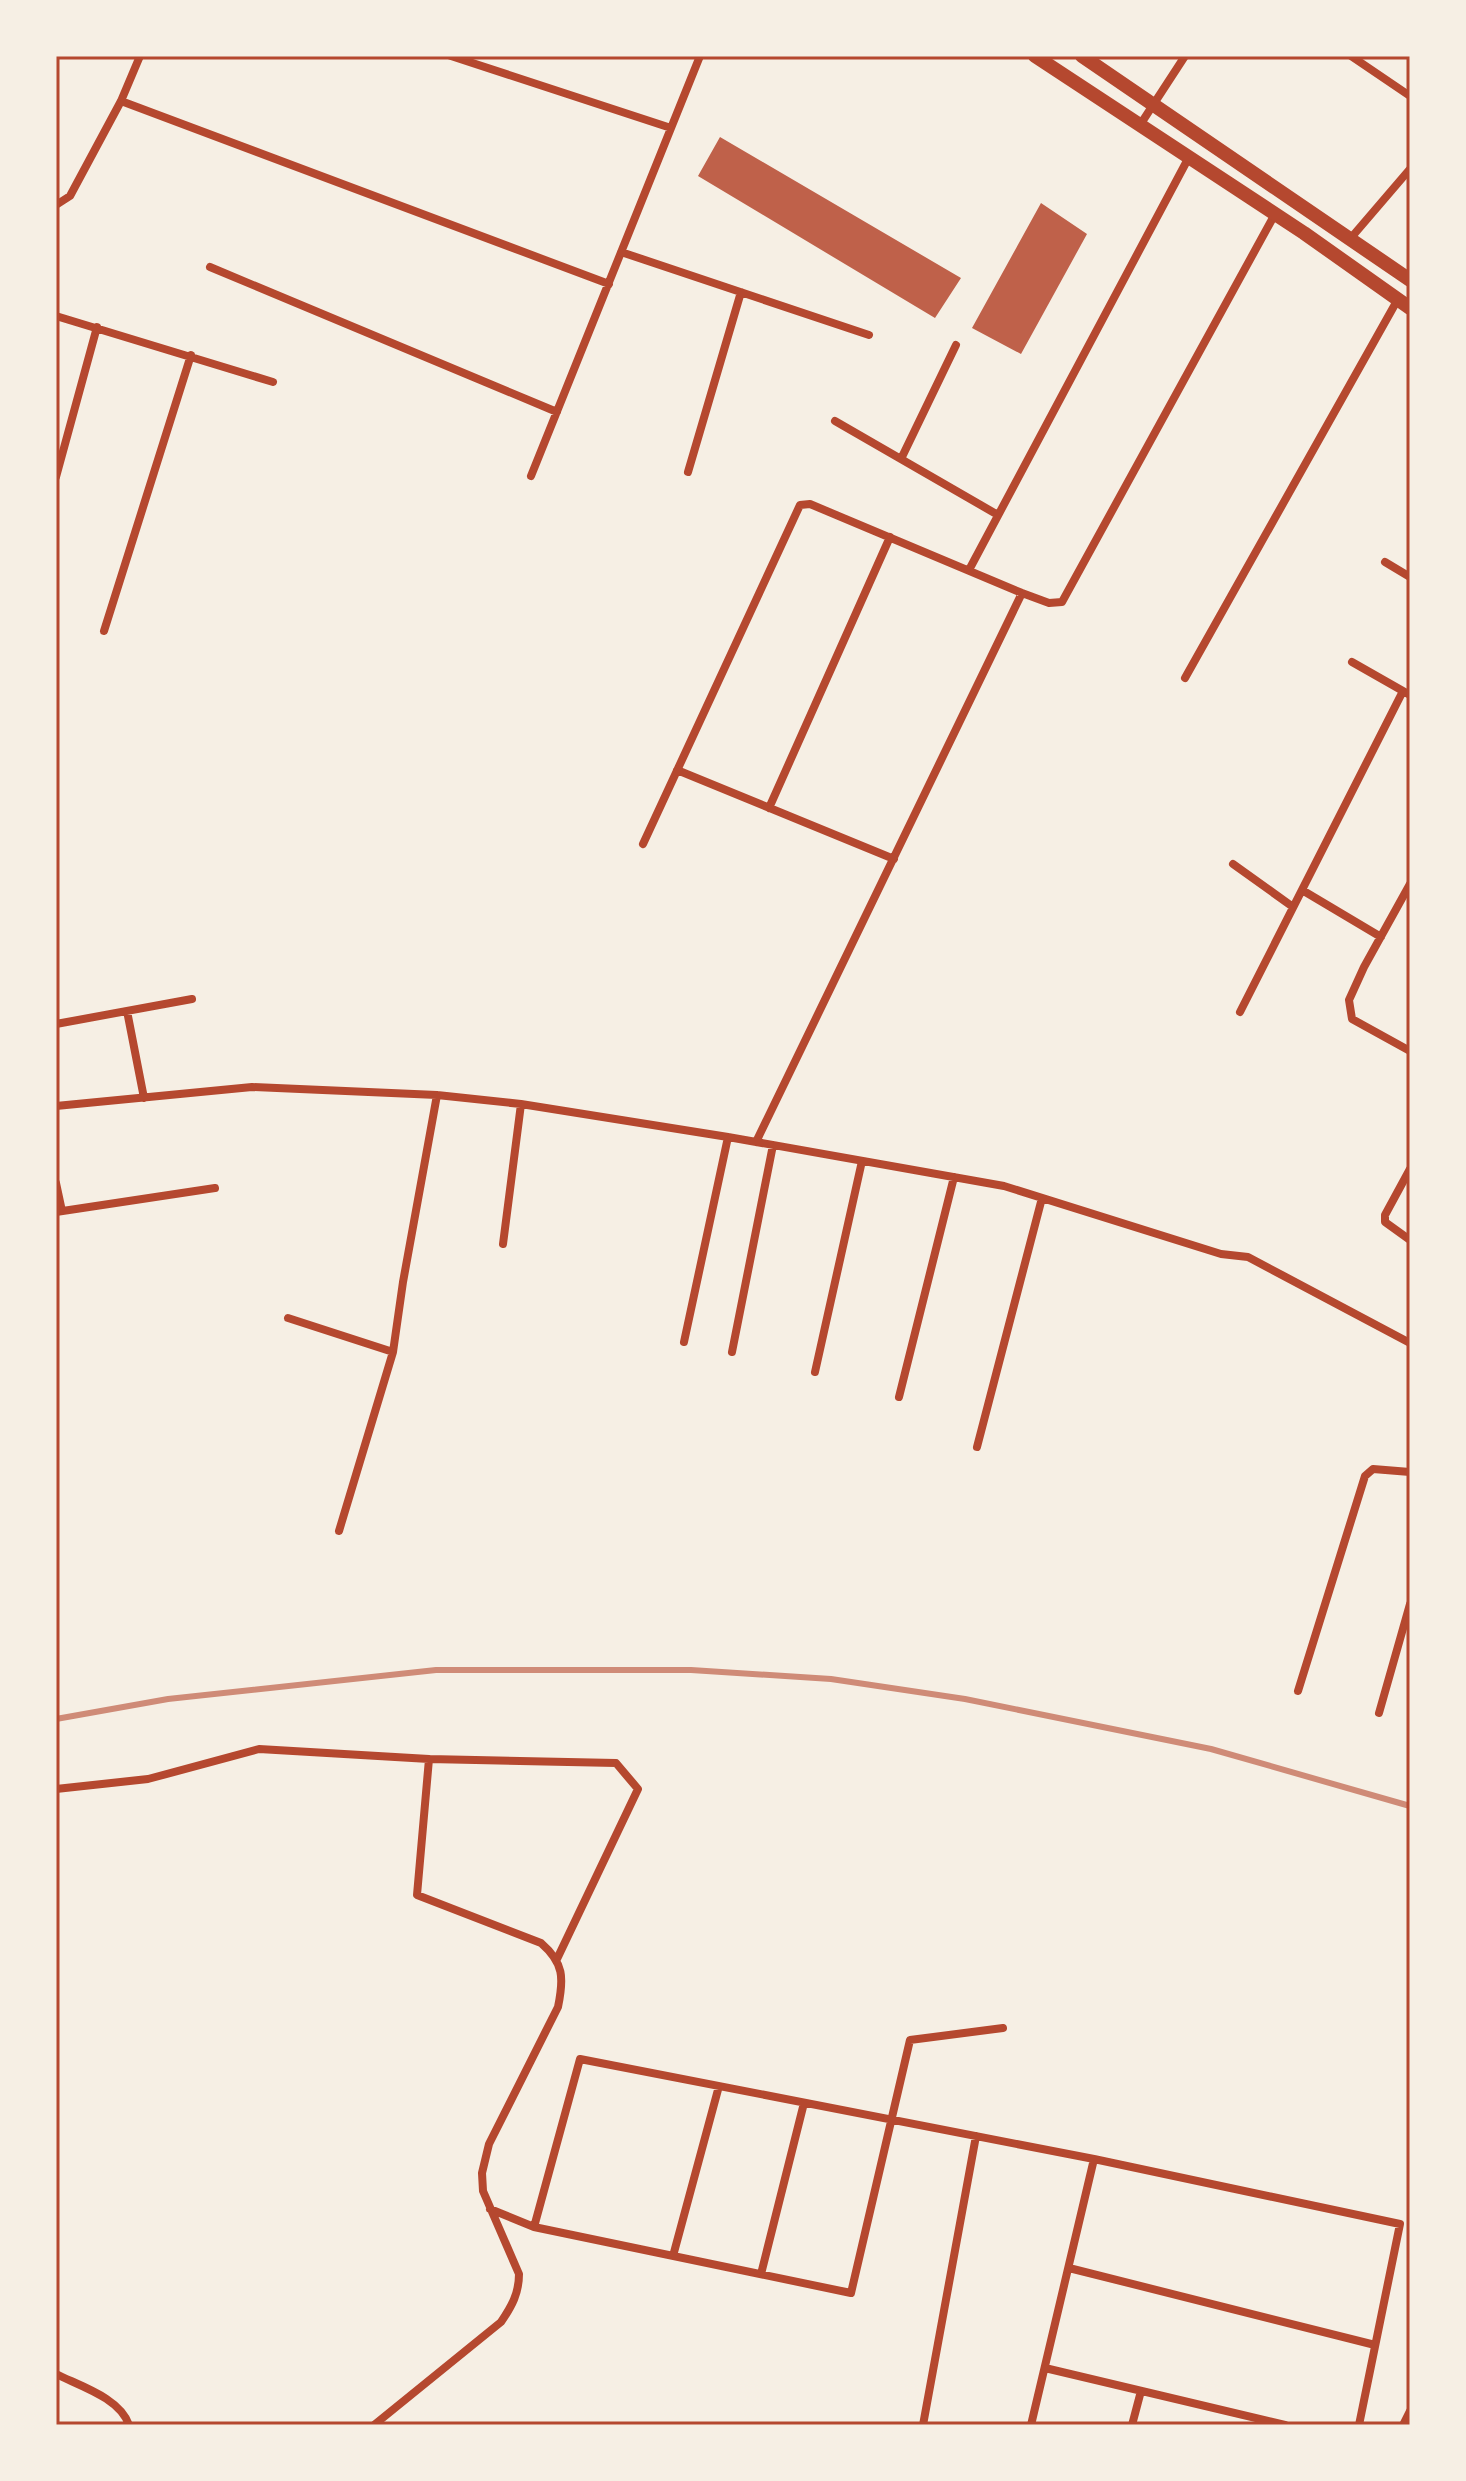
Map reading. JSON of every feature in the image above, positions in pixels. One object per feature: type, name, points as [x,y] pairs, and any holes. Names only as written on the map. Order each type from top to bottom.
[{"type":"main road","points":[[1035,56],[1275,214],[1404,304]]},
{"type":"main road","points":[[1082,56],[1410,280]]},
{"type":"street","points":[[56,205],[70,196],[121,101],[140,56]]},
{"type":"street","points":[[451,56],[671,128]]},
{"type":"street","points":[[531,476],[700,56]]},
{"type":"street","points":[[1140,125],[1185,56]]},
{"type":"street","points":[[1351,56],[1410,96]]},
{"type":"street","points":[[121,101],[609,284]]},
{"type":"street","points":[[969,570],[1189,157]]},
{"type":"street","points":[[1350,239],[1410,169]]},
{"type":"street","points":[[643,844],[797,508],[810,504],[1022,593],[1056,604],[1067,597],[1275,214]]},
{"type":"street","points":[[621,252],[869,335]]},
{"type":"street","points":[[210,267],[557,412]]},
{"type":"street","points":[[688,472],[741,292]]},
{"type":"street","points":[[1185,678],[1404,304]]},
{"type":"street","points":[[56,316],[273,382]]},
{"type":"street","points":[[56,477],[97,327]]},
{"type":"street","points":[[901,459],[956,345]]},
{"type":"street","points":[[104,631],[191,355]]},
{"type":"street","points":[[835,421],[998,515]]},
{"type":"street","points":[[769,808],[890,537]]},
{"type":"street","points":[[1385,562],[1410,577]]},
{"type":"street","points":[[756,1142],[1022,593]]},
{"type":"street","points":[[1240,1012],[1407,693],[1352,662]]},
{"type":"street","points":[[677,770],[894,859]]},
{"type":"street","points":[[1233,864],[1293,907]]},
{"type":"street","points":[[1410,884],[1349,1000],[1352,1019],[1410,1051]]},
{"type":"street","points":[[1302,890],[1381,937]]},
{"type":"street","points":[[56,1024],[192,999]]},
{"type":"street","points":[[127,1011],[144,1098]]},
{"type":"street","points":[[56,1106],[252,1087],[437,1095],[521,1104],[728,1137],[1004,1186],[1221,1254],[1248,1257],[1410,1343]]},
{"type":"street","points":[[339,1531],[393,1352],[437,1095]]},
{"type":"street","points":[[503,1244],[521,1104]]},
{"type":"street","points":[[684,1342],[728,1137]]},
{"type":"street","points":[[732,1352],[773,1145]]},
{"type":"street","points":[[815,1372],[862,1161]]},
{"type":"street","points":[[1410,1169],[1385,1215],[1385,1222],[1410,1240]]},
{"type":"street","points":[[899,1397],[954,1177]]},
{"type":"street","points":[[56,1183],[59,1212],[215,1188]]},
{"type":"street","points":[[977,1447],[1042,1198]]},
{"type":"street","points":[[288,1318],[393,1352]]},
{"type":"street","points":[[1298,1691],[1365,1476],[1373,1469],[1410,1472]]},
{"type":"street","points":[[1379,1713],[1410,1604]]},
{"type":"street","points":[[56,1789],[148,1779],[259,1749],[429,1759],[616,1763],[638,1789],[557,1959]]},
{"type":"street","points":[[374,2425],[501,2322],[513,2306],[519,2274],[483,2191],[484,2159],[558,2007],[562,1988],[557,1959],[541,1943],[417,1895],[429,1759]]},
{"type":"street","points":[[490,2209],[534,2227],[851,2293],[910,2040],[1003,2028]]},
{"type":"street","points":[[534,2227],[580,2059],[1094,2159],[1400,2224],[1359,2425]]},
{"type":"street","points":[[673,2256],[719,2086]]},
{"type":"street","points":[[761,2274],[804,2103]]},
{"type":"street","points":[[923,2425],[976,2136]]},
{"type":"street","points":[[1031,2425],[1094,2159]]},
{"type":"street","points":[[1069,2268],[1375,2345]]},
{"type":"street","points":[[1045,2368],[1285,2425]]},
{"type":"street","points":[[56,2374],[113,2404],[123,2411],[129,2425]]},
{"type":"street","points":[[1132,2425],[1141,2391]]},
{"type":"street","points":[[1403,2425],[1410,2411]]},
{"type":"building","points":[[720,137],[961,278],[935,318],[698,176]]},
{"type":"building","points":[[1041,203],[1087,234],[1021,354],[972,328]]},
{"type":"railway","points":[[56,1719],[168,1699],[436,1670],[691,1670],[831,1679],[965,1699],[1211,1749],[1410,1806]]}]
